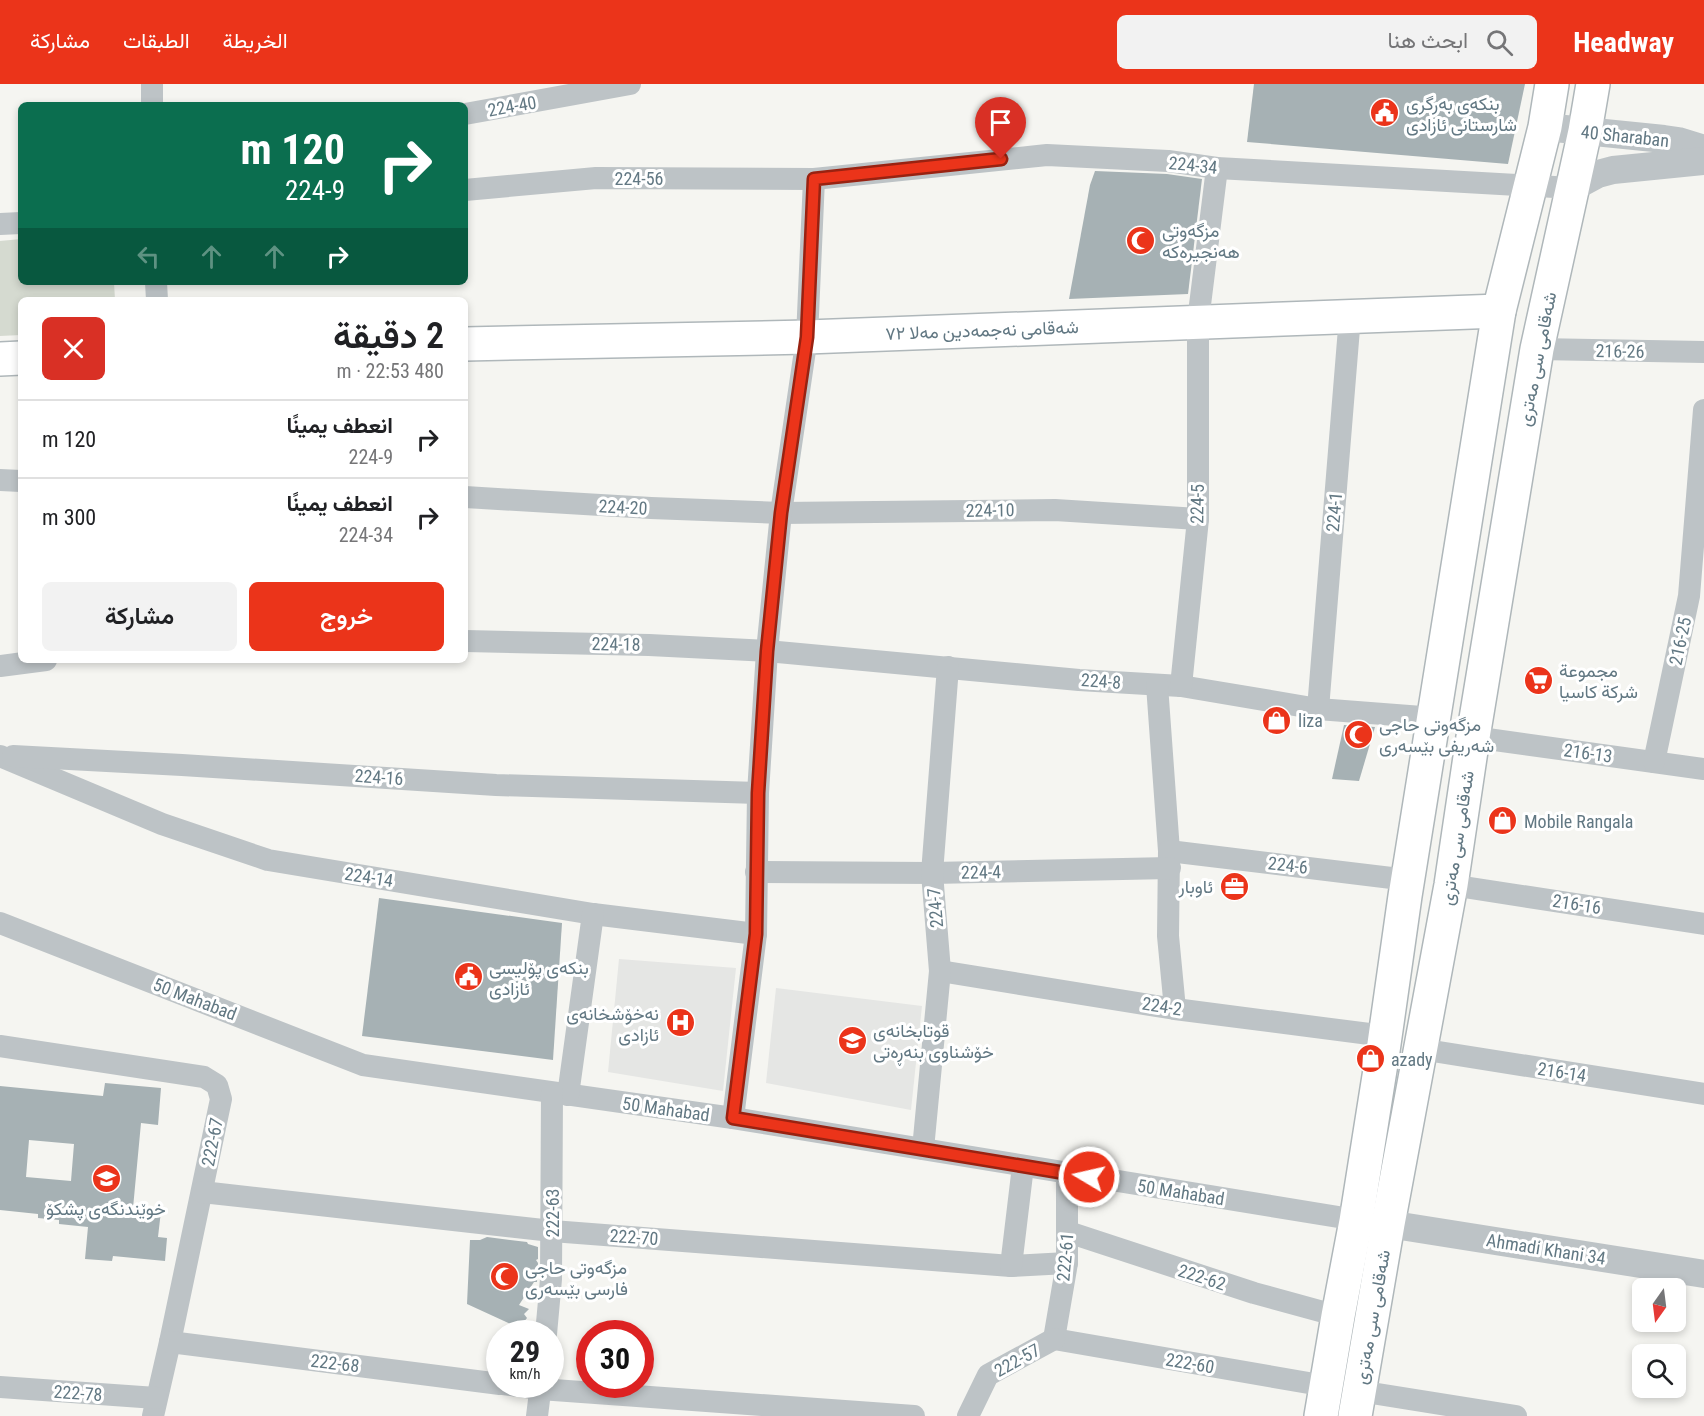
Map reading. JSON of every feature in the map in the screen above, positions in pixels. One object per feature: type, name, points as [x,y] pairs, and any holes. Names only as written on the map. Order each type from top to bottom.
[{"type":"main road","name":"شەقامی سی مەتری","points":[[1324,1401],[1356,1221],[1499,311],[1545,127],[1552,84]]},
{"type":"main road","name":"شەقامی سی مەتری","points":[[1357,1403],[1451,885],[1537,349],[1585,131],[1593,84]]},
{"type":"main road","name":"شەقامی نەجمەدین مەلا ٧٢","points":[[468,344],[807,337],[1499,311]]},
{"type":"main road","points":[[0,359],[18,358]]},
{"type":"street","points":[[152,84],[152,102]]},
{"type":"street","name":"224-40","points":[[468,113],[581,89],[630,84]]},
{"type":"street","name":"40 Sharaban","points":[[1545,127],[1664,139],[1704,149]]},
{"type":"street","name":"224-34","points":[[814,179],[1047,154],[1168,161],[1217,168],[1572,188]]},
{"type":"street","name":"40 Sharaban","points":[[1572,188],[1598,174],[1613,170],[1704,160]]},
{"type":"street","name":"224-5","points":[[1181,686],[1198,519],[1197,321],[1217,168]]},
{"type":"street","name":"224-56","points":[[468,190],[596,178],[814,179]]},
{"type":"street","points":[[733,1118],[756,934],[758,793],[767,651],[781,513],[807,337],[814,179]]},
{"type":"street","points":[[0,224],[18,223]]},
{"type":"street","name":"224-1","points":[[1318,709],[1350,316]]},
{"type":"street","name":"216-26","points":[[1537,349],[1704,352]]},
{"type":"street","name":"216-25","points":[[1654,762],[1697,597],[1704,410]]},
{"type":"street","points":[[0,480],[18,481]]},
{"type":"street","name":"224-20","points":[[468,497],[781,513]]},
{"type":"street","name":"224-10","points":[[781,513],[1055,510],[1198,519]]},
{"type":"street","name":"224-18","points":[[468,641],[649,645],[767,651]]},
{"type":"street","name":"224-8","points":[[767,651],[1079,680],[1181,686],[1318,709],[1435,718]]},
{"type":"street","points":[[0,666],[23,663]]},
{"type":"street","name":"224-7","points":[[923,1149],[940,971],[932,873],[948,667]]},
{"type":"street","points":[[1157,685],[1169,859],[1168,936],[1175,1009]]},
{"type":"street","name":"216-13","points":[[1473,737],[1704,769]]},
{"type":"street","name":"224-16","points":[[0,756],[496,784],[758,793]]},
{"type":"street","name":"224-14","points":[[0,756],[162,824],[268,860],[593,914],[756,934]]},
{"type":"street","name":"224-4","points":[[756,873],[932,873],[1169,859]]},
{"type":"street","name":"224-6","points":[[1169,859],[1408,880]]},
{"type":"street","name":"216-16","points":[[1451,885],[1704,924]]},
{"type":"street","name":"222-63","points":[[547,1320],[560,1094],[593,914]]},
{"type":"street","name":"50 Mahabad","points":[[0,923],[363,1065],[733,1118],[1356,1221],[1388,1224]]},
{"type":"street","name":"224-2","points":[[940,971],[1175,1009],[1385,1036]]},
{"type":"street","name":"222-67","points":[[0,1046],[204,1077],[217,1086],[221,1099],[155,1407]]},
{"type":"street","name":"216-14","points":[[1420,1049],[1704,1094]]},
{"type":"street","points":[[1011,1266],[1023,1166]]},
{"type":"street","name":"222-61","points":[[1054,1339],[1067,1263],[1067,1173]]},
{"type":"street","name":"222-70","points":[[202,1192],[552,1231],[1011,1266],[1067,1263]]},
{"type":"street","name":"Ahmadi Khani 34","points":[[1388,1224],[1704,1274]]},
{"type":"street","name":"222-62","points":[[1068,1232],[1254,1293],[1338,1316]]},
{"type":"street","name":"222-60","points":[[1054,1339],[1324,1401]]},
{"type":"street","name":"222-57","points":[[968,1416],[988,1375],[1054,1339]]},
{"type":"street","name":"222-68","points":[[170,1342],[486,1382]]},
{"type":"street","name":"222-78","points":[[0,1387],[155,1407]]},
{"type":"street","name":"222-68","points":[[564,1389],[914,1416]]},
{"type":"street","points":[[537,1416],[539,1398]]},
{"type":"street","points":[[1357,1403],[1516,1416]]},
{"type":"shaded area","points":[[18,239],[18,285],[114,285],[115,297],[18,297],[18,335],[0,336],[0,241]]},
{"type":"shaded area","points":[[619,959],[736,968],[723,1091],[608,1072]]},
{"type":"shaded area","points":[[776,988],[922,1006],[911,1110],[766,1083]]},
{"type":"building","name":"بنکەی بەرگری شارستانی ئازادی","points":[[1254,84],[1525,84],[1508,164],[1247,142]]},
{"type":"building","name":"مزگەوتی ھەنجیرەکە","points":[[1095,171],[1167,174],[1202,179],[1188,294],[1069,299],[1090,185]]},
{"type":"building","points":[[1344,725],[1375,727],[1359,781],[1332,779]]},
{"type":"building","points":[[379,898],[562,923],[553,1060],[362,1036]]},
{"type":"building","points":[[105,1083],[161,1088],[158,1125],[141,1123],[133,1208],[161,1211],[158,1237],[167,1238],[165,1261],[113,1256],[112,1261],[85,1259],[88,1227],[59,1224],[59,1220],[38,1218],[38,1214],[0,1210],[0,1086],[103,1096]],"holes":[[[29,1140],[74,1144],[71,1181],[26,1177]]]},
{"type":"building","name":"مزگەوتی حاجی فارسی بێسەری","points":[[487,1237],[527,1242],[538,1247],[537,1282],[534,1282],[519,1305],[529,1309],[524,1314],[527,1318],[525,1320],[502,1320],[467,1304],[470,1240]]},
{"type":"place","name":"بنکەی بەرگری شارستانی ئازادی","points":[[1385,113]]},
{"type":"place","name":"مزگەوتی ھەنجیرەکە","points":[[1141,240]]},
{"type":"place","name":"مجموعة شرکة کاسیا","points":[[1538,680]]},
{"type":"place","name":"liza","points":[[1277,720]]},
{"type":"place","name":"مزگەوتی حاجی شەریفی بێسەری","points":[[1358,734]]},
{"type":"place","name":"Mobile Rangala","points":[[1503,821]]},
{"type":"place","name":"ئاوبار","points":[[1234,886]]},
{"type":"place","name":"بنکەی پۆلیسی ئازادی","points":[[468,977]]},
{"type":"place","name":"نەخۆشخانەی ئازادی","points":[[680,1023]]},
{"type":"place","name":"قوتابخانەی خۆشناوی بنەڕەتی","points":[[852,1040]]},
{"type":"place","name":"azady","points":[[1370,1059]]},
{"type":"place","name":"خوێندنگەی پشکۆ","points":[[106,1179]]},
{"type":"place","name":"مزگەوتی حاجی فارسی بێسەری","points":[[504,1277]]},
{"type":"route","points":[[1001,159],[814,179],[807,337],[781,513],[767,651],[758,793],[756,934],[733,1118],[1089,1177]]}]
